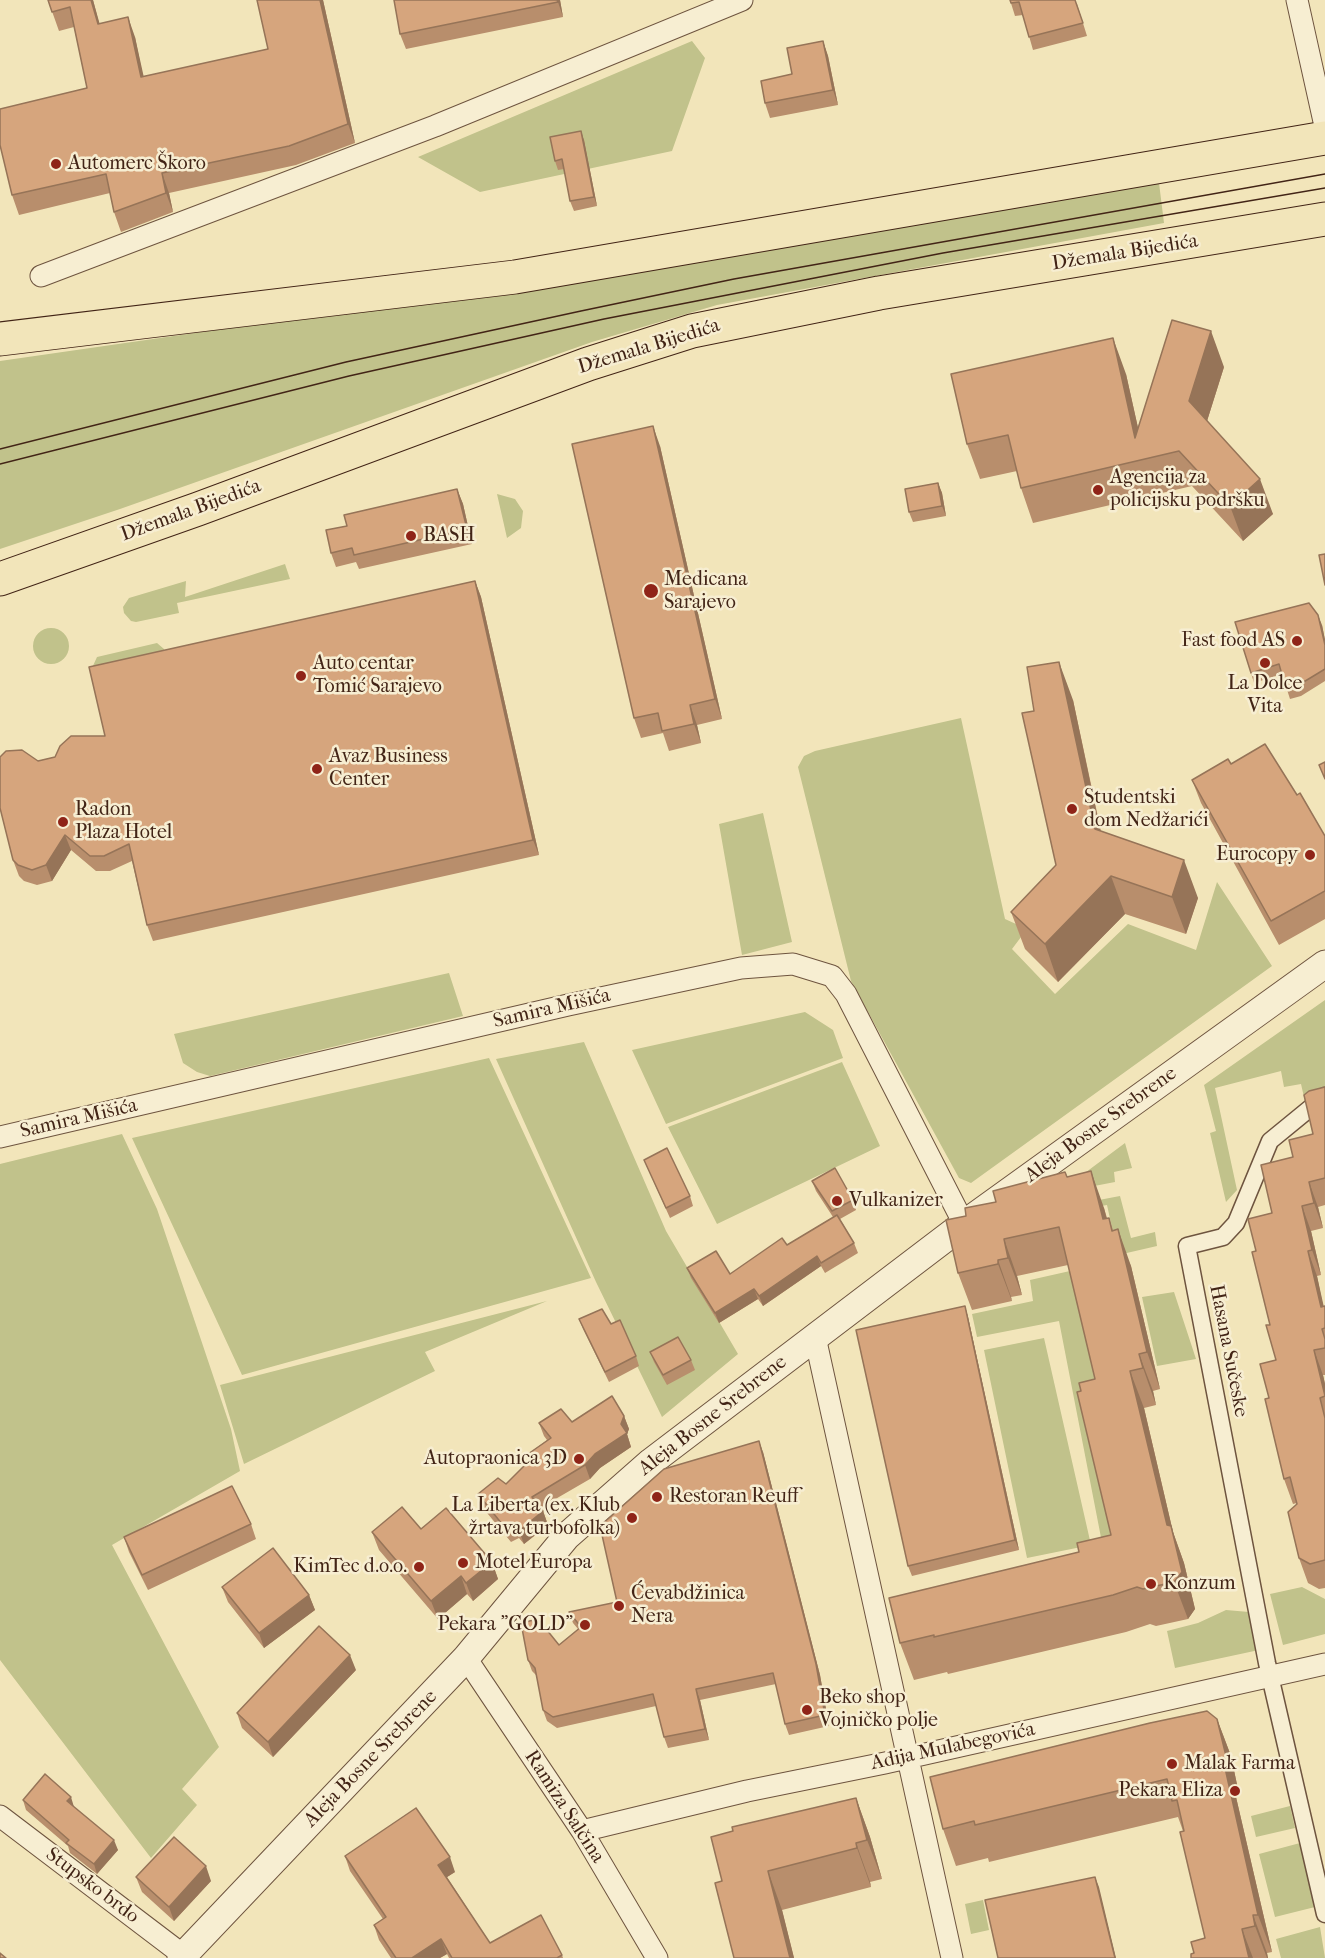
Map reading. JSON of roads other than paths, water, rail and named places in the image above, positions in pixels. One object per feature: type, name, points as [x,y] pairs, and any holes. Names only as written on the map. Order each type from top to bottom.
[{"type":"main road","points":[[0,339],[427,289],[526,275],[1325,138]]},
{"type":"main road","name":"Džemala Bijedića","points":[[0,579],[198,509],[588,364],[692,331],[879,293],[1325,219]]},
{"type":"street","points":[[41,276],[435,126],[741,0]]},
{"type":"street","points":[[1296,0],[1325,126]]},
{"type":"street","name":"Samira Mišića","points":[[0,1137],[568,1005],[741,968],[793,964],[832,976],[846,994],[964,1224]]},
{"type":"street","name":"Aleja Bosne Srebrene","points":[[182,1957],[466,1658],[567,1536],[682,1437],[964,1224],[1325,964]]},
{"type":"street","name":"Hasana Sučeske","points":[[1270,1676],[1187,1246],[1223,1237],[1236,1223],[1270,1141],[1325,1096]]},
{"type":"street","points":[[815,1337],[910,1757],[952,1958]]},
{"type":"street","name":"Ramiza Salčina","points":[[466,1658],[582,1831],[657,1958]]},
{"type":"street","name":"Adija Mulabegovića","points":[[582,1831],[747,1791],[1325,1664]]},
{"type":"street","points":[[1270,1676],[1325,1914]]},
{"type":"street","name":"Stupsko brdo","points":[[0,1816],[182,1957]]},
{"type":"tram line","points":[[0,449],[346,362],[734,279],[1325,174]]},
{"type":"tram line","points":[[0,464],[349,376],[604,319],[943,253],[1325,188]]},
{"type":"place","name":"Automerc Škoro","points":[[56,164]]},
{"type":"place","name":"Agencija za policijsku podršku","points":[[1098,490]]},
{"type":"place","name":"BASH","points":[[411,536]]},
{"type":"place","name":"Medicana Sarajevo","points":[[651,591]]},
{"type":"place","name":"Fast food AS","points":[[1297,641]]},
{"type":"place","name":"La Dolce Vita","points":[[1265,663]]},
{"type":"place","name":"Auto centar Tomić Sarajevo","points":[[301,676]]},
{"type":"place","name":"Avaz Business Center","points":[[317,769]]},
{"type":"place","name":"Studentski dom Nedžarići","points":[[1072,809]]},
{"type":"place","name":"Radon Plaza Hotel","points":[[63,822]]},
{"type":"place","name":"Eurocopy","points":[[1310,855]]},
{"type":"place","name":"Vulkanizer","points":[[837,1201]]},
{"type":"place","name":"Autopraonica 3D","points":[[579,1459]]},
{"type":"place","name":"Restoran Reuff","points":[[657,1497]]},
{"type":"place","name":"La Liberta (ex. Klub žrtava turbofolka)","points":[[632,1518]]},
{"type":"place","name":"Motel Europa","points":[[463,1563]]},
{"type":"place","name":"KimTec d.o.o.","points":[[419,1567]]},
{"type":"place","name":"Konzum","points":[[1151,1584]]},
{"type":"place","name":"Ćevabdžinica Nera","points":[[619,1606]]},
{"type":"place","name":"Pekara \"GOLD\"","points":[[585,1625]]},
{"type":"place","name":"Beko shop Vojničko polje","points":[[807,1710]]},
{"type":"place","name":"Malak Farma","points":[[1172,1764]]},
{"type":"place","name":"Pekara Eliza","points":[[1235,1791]]}]
